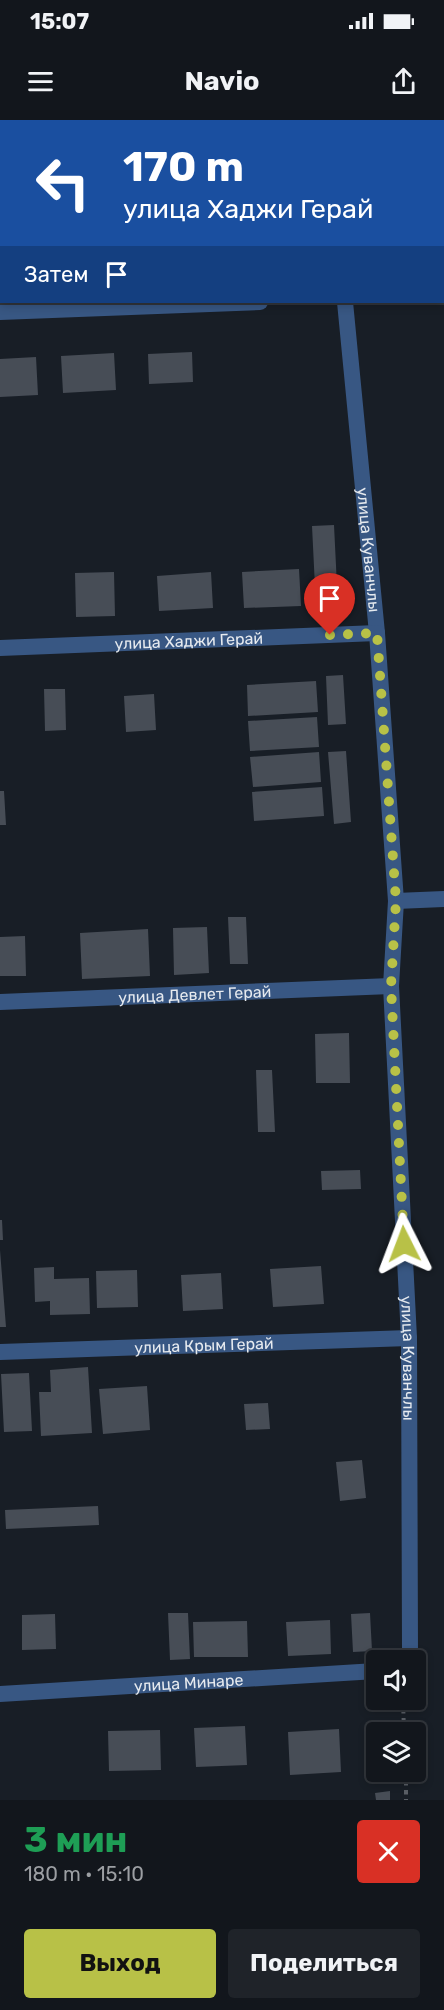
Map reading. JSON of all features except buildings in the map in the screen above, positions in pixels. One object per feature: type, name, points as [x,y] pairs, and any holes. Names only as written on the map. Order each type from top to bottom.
[{"type":"street","points":[[0,312],[234,303]]},
{"type":"street","name":"улица Куванчлы","points":[[345,303],[377,633],[396,901],[391,986],[409,1338],[410,1650]]},
{"type":"street","name":"улица Хаджи Герай","points":[[0,648],[377,633]]},
{"type":"street","points":[[396,901],[444,899]]},
{"type":"street","name":"улица Девлет Герай","points":[[0,1002],[391,986]]},
{"type":"street","name":"улица Крым Герай","points":[[0,1352],[409,1338]]},
{"type":"street","name":"улица Минаре","points":[[0,1694],[366,1672]]},
{"type":"path","points":[[405,1782],[406,1800]]},
{"type":"route","points":[[330,635],[377,633],[396,901],[391,986],[404,1244]]}]
